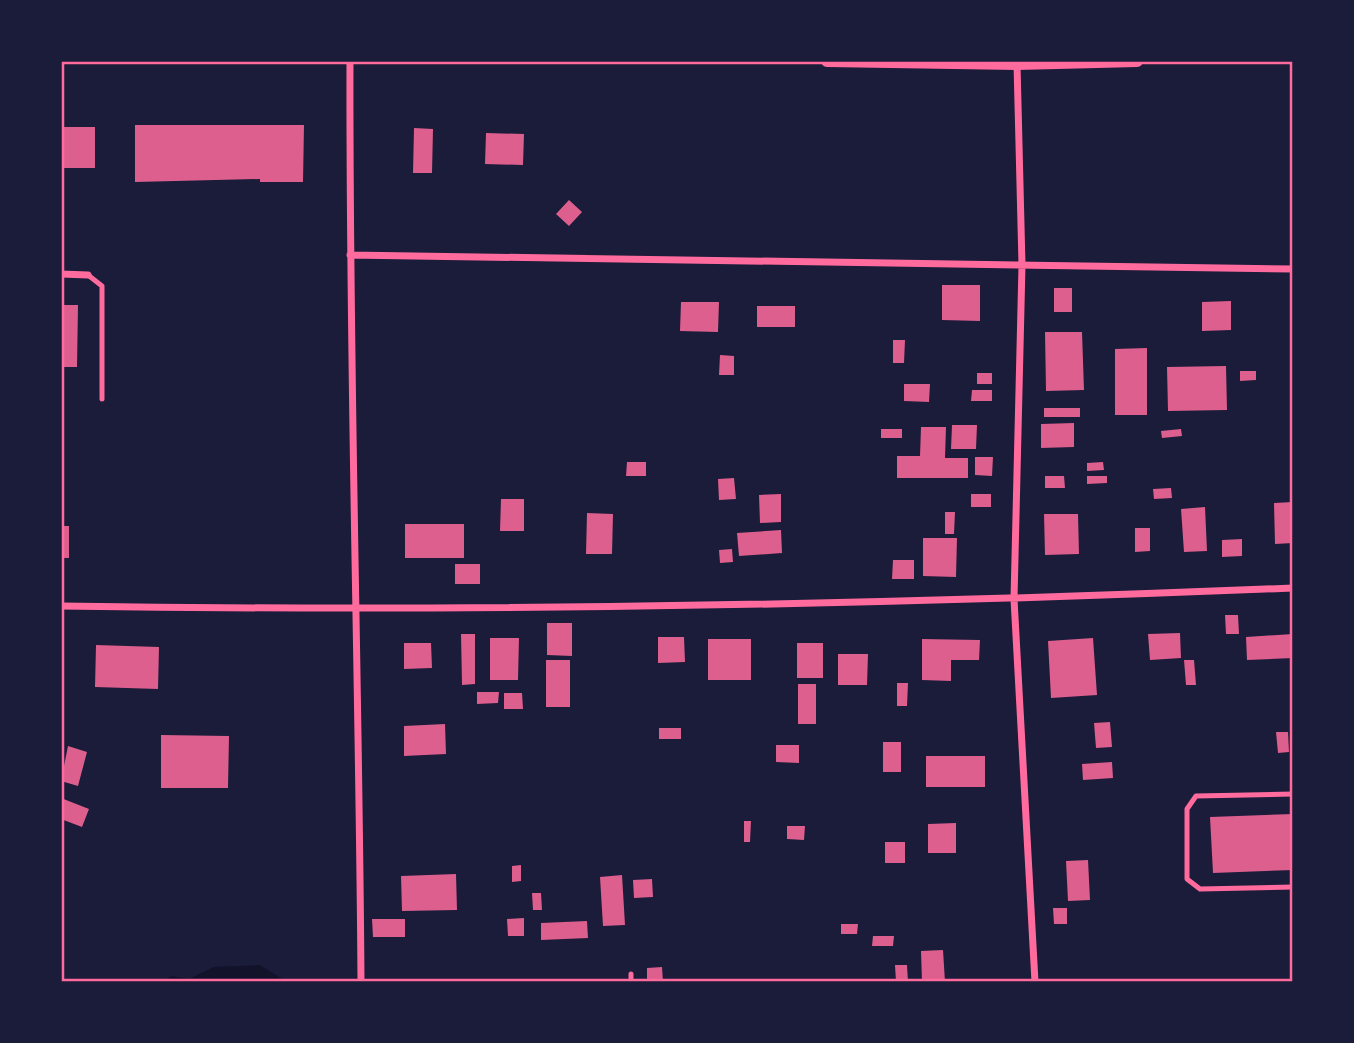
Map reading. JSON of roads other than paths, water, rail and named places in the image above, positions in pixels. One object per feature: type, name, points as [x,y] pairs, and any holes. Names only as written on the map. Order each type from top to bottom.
[{"type":"street","points":[[351,61],[350,255],[358,610],[361,982]]},
{"type":"street","points":[[827,61],[1017,64],[1137,61]]},
{"type":"street","points":[[1017,64],[1022,265],[1014,599],[1035,982]]},
{"type":"street","points":[[350,255],[1293,268]]},
{"type":"street","points":[[61,274],[88,275]]},
{"type":"street","points":[[61,606],[358,610],[1014,599],[1293,587]]},
{"type":"lane","points":[[88,275],[103,286],[102,400]]},
{"type":"lane","points":[[1293,794],[1196,796],[1187,809],[1188,879],[1192,884],[1200,889],[1293,887]]},
{"type":"lane","points":[[631,974],[631,982]]}]
